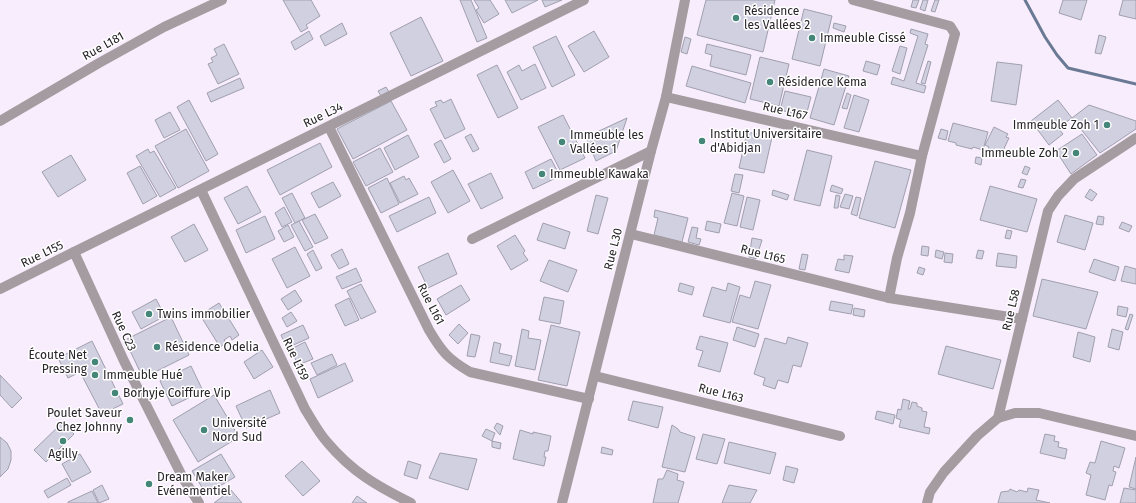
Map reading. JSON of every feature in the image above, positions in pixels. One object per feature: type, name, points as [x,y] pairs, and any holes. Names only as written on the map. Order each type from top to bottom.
[{"type":"street","name":"Rue L181","points":[[0,121],[164,27],[222,0]]},
{"type":"street","name":"Rue L34","points":[[74,252],[584,0]]},
{"type":"street","name":"Rue L30","points":[[562,503],[666,97],[684,0]]},
{"type":"street","points":[[853,0],[950,26],[955,34],[922,156],[910,213],[897,258],[890,298]]},
{"type":"street","name":"Rue L167","points":[[666,97],[922,156]]},
{"type":"street","name":"Rue L161","points":[[329,127],[430,330],[441,349],[454,363],[470,372],[588,399]]},
{"type":"street","name":"Rue L58","points":[[998,418],[1048,211],[1058,196],[1074,179],[1136,138]]},
{"type":"street","points":[[472,239],[651,151]]},
{"type":"street","name":"Rue L159","points":[[201,190],[305,409],[326,441],[346,463],[367,479],[411,503]]},
{"type":"street","name":"Rue L165","points":[[630,234],[890,298],[1022,319]]},
{"type":"street","name":"Rue L155","points":[[0,288],[74,252]]},
{"type":"street","name":"Rue C23","points":[[74,252],[124,361],[183,478],[199,503]]},
{"type":"street","name":"Rue L163","points":[[595,376],[840,436]]},
{"type":"street","points":[[927,503],[930,492],[944,472],[977,436],[998,418],[1015,413],[1039,413],[1136,436]]},
{"type":"building","points":[[283,0],[311,0],[320,16],[306,25],[308,28],[301,32]]},
{"type":"building","points":[[460,0],[471,0],[487,38],[477,42]]},
{"type":"building","points":[[474,0],[490,0],[499,14],[484,23],[476,10],[479,8]]},
{"type":"building","points":[[505,0],[538,0],[512,13]]},
{"type":"building","points":[[542,0],[562,0],[545,7]]},
{"type":"building","name":"Résidence les Vallées 2","points":[[706,0],[775,0],[763,52],[697,35]]},
{"type":"building","points":[[913,0],[919,0],[916,8],[911,7]]},
{"type":"building","points":[[923,0],[928,0],[925,11],[920,9]]},
{"type":"building","points":[[935,0],[939,0],[935,12],[931,11]]},
{"type":"building","points":[[1063,0],[1087,0],[1081,20],[1059,13]]},
{"type":"building","points":[[1123,0],[1136,0],[1136,19],[1119,15]]},
{"type":"building","name":"Immeuble Cissé","points":[[804,9],[832,16],[820,66],[792,59]]},
{"type":"building","points":[[421,17],[443,61],[411,76],[390,33]]},
{"type":"building","points":[[342,23],[347,34],[325,46],[320,36]]},
{"type":"building","points":[[834,23],[846,26],[844,32],[833,28]]},
{"type":"building","points":[[911,29],[928,34],[925,44],[928,45],[916,83],[926,86],[924,93],[891,84],[893,77],[904,81],[918,36],[910,33]]},
{"type":"building","points":[[309,31],[313,39],[295,50],[291,42]]},
{"type":"building","points":[[594,31],[609,57],[584,72],[568,46]]},
{"type":"building","points":[[1099,35],[1106,37],[1101,54],[1095,53]]},
{"type":"building","points":[[556,36],[575,75],[552,87],[533,47]]},
{"type":"building","points":[[685,37],[691,39],[687,54],[681,52]]},
{"type":"building","points":[[224,44],[239,74],[218,84],[208,64],[213,62],[211,58],[217,55],[214,49]]},
{"type":"building","points":[[707,44],[751,55],[746,75],[710,66],[712,55],[705,53]]},
{"type":"building","points":[[900,46],[907,48],[900,74],[892,71]]},
{"type":"building","name":"Résidence Kema","points":[[760,57],[789,64],[779,106],[750,99]]},
{"type":"building","points":[[866,61],[880,65],[877,75],[863,71]]},
{"type":"building","points":[[928,61],[931,62],[925,84],[921,83]]},
{"type":"building","points":[[997,62],[1022,65],[1016,105],[991,101]]},
{"type":"building","points":[[535,64],[546,88],[521,100],[507,72],[519,65],[522,71]]},
{"type":"building","points":[[497,65],[518,108],[498,118],[477,75]]},
{"type":"building","points":[[692,66],[751,83],[745,103],[686,86]]},
{"type":"building","points":[[824,69],[849,76],[834,125],[810,118]]},
{"type":"building","points":[[240,78],[244,88],[211,102],[207,93]]},
{"type":"building","points":[[386,87],[389,92],[381,96],[378,91]]},
{"type":"building","points":[[785,91],[811,97],[806,116],[780,110]]},
{"type":"building","points":[[847,93],[851,95],[847,109],[842,108]]},
{"type":"building","points":[[854,95],[869,100],[859,132],[844,128]]},
{"type":"building","points":[[451,99],[465,129],[445,139],[430,109],[437,106],[435,102],[441,100],[443,103]]},
{"type":"building","points":[[189,100],[218,154],[206,161],[177,107]]},
{"type":"building","points":[[1058,100],[1072,118],[1058,128],[1063,134],[1049,145],[1031,121]]},
{"type":"building","points":[[391,101],[407,130],[353,159],[337,129]]},
{"type":"building","name":"Immeuble Zoh 1","points":[[1089,105],[1136,121],[1136,129],[1100,153],[1072,118]]},
{"type":"building","points":[[170,112],[180,130],[164,138],[155,120]]},
{"type":"building","name":"Immeuble les Vallées 1","points":[[563,115],[585,158],[560,170],[538,127]]},
{"type":"building","points":[[627,118],[616,151],[596,161],[586,137]]},
{"type":"building","points":[[953,123],[988,132],[983,150],[956,145],[956,143],[948,141]]},
{"type":"building","points":[[994,127],[1008,134],[1006,137],[1009,138],[1000,157],[987,151],[989,147],[985,145]]},
{"type":"building","points":[[186,129],[209,171],[178,188],[155,146]]},
{"type":"building","points":[[941,129],[948,131],[946,140],[938,138]]},
{"type":"building","points":[[737,130],[745,132],[742,139],[734,137]]},
{"type":"building","points":[[747,132],[772,137],[764,173],[739,168]]},
{"type":"building","points":[[471,134],[479,149],[473,152],[465,137]]},
{"type":"building","name":"Immeuble Zoh 2","points":[[1082,134],[1097,155],[1071,174],[1056,151]]},
{"type":"building","points":[[408,135],[419,157],[395,170],[384,148]]},
{"type":"building","points":[[441,140],[451,159],[444,163],[434,144]]},
{"type":"building","points":[[320,143],[332,167],[280,195],[267,170]]},
{"type":"building","points":[[380,148],[393,172],[366,186],[353,162]]},
{"type":"building","points":[[148,149],[150,153],[154,151],[176,188],[160,197],[136,156]]},
{"type":"building","points":[[807,150],[832,156],[820,206],[794,200]]},
{"type":"building","points":[[71,155],[86,180],[58,197],[42,172]]},
{"type":"building","points":[[976,157],[982,158],[981,165],[975,163]]},
{"type":"building","name":"Immeuble Kawaka","points":[[551,159],[560,176],[533,189],[525,172]]},
{"type":"building","points":[[875,161],[911,170],[895,228],[859,218]]},
{"type":"building","points":[[140,166],[157,196],[143,204],[127,173]]},
{"type":"building","points":[[1025,166],[1030,168],[1027,175],[1022,173]]},
{"type":"building","points":[[453,170],[470,201],[448,213],[431,182]]},
{"type":"building","points":[[491,173],[503,198],[481,209],[468,184]]},
{"type":"building","points":[[735,174],[743,175],[739,193],[731,191]]},
{"type":"building","points":[[404,176],[406,180],[409,178],[418,194],[400,203],[390,183]]},
{"type":"building","points":[[387,178],[399,204],[381,213],[368,188]]},
{"type":"building","points":[[1021,179],[1026,180],[1023,188],[1018,187]]},
{"type":"building","points":[[333,182],[341,196],[319,208],[311,193]]},
{"type":"building","points":[[832,185],[843,189],[841,194],[830,191]]},
{"type":"building","points":[[247,186],[261,212],[238,224],[224,198]]},
{"type":"building","points":[[990,186],[1037,199],[1027,232],[980,220]]},
{"type":"building","points":[[1090,189],[1097,194],[1092,201],[1085,197]]},
{"type":"building","points":[[773,190],[789,195],[787,200],[772,195]]},
{"type":"building","points":[[292,193],[305,218],[295,223],[282,198]]},
{"type":"building","points":[[732,193],[744,196],[737,226],[724,223]]},
{"type":"building","points":[[845,194],[853,196],[849,209],[840,207]]},
{"type":"building","points":[[596,195],[608,198],[598,234],[587,231]]},
{"type":"building","points":[[836,195],[840,196],[838,208],[834,208]]},
{"type":"building","points":[[429,197],[436,213],[397,232],[389,216]]},
{"type":"building","points":[[747,197],[760,200],[753,230],[740,227]]},
{"type":"building","points":[[856,197],[861,198],[857,216],[851,214]]},
{"type":"building","points":[[284,207],[292,222],[282,227],[275,213]]},
{"type":"building","points":[[655,210],[688,218],[682,242],[654,235],[658,218],[654,217]]},
{"type":"building","points":[[315,214],[328,238],[315,244],[302,220]]},
{"type":"building","points":[[1065,215],[1093,223],[1085,250],[1057,242]]},
{"type":"building","points":[[265,216],[275,239],[246,253],[236,230]]},
{"type":"building","points":[[1098,216],[1104,217],[1103,225],[1096,224]]},
{"type":"building","points":[[299,221],[313,247],[305,251],[291,225]]},
{"type":"building","points":[[707,221],[721,224],[719,233],[705,230]]},
{"type":"building","points":[[1122,222],[1132,226],[1129,232],[1119,228]]},
{"type":"building","points":[[543,223],[570,232],[565,249],[537,240]]},
{"type":"building","points":[[194,224],[208,250],[185,262],[171,237]]},
{"type":"building","points":[[288,225],[294,237],[284,242],[278,231]]},
{"type":"building","points":[[692,227],[698,228],[696,238],[701,239],[699,245],[688,242]]},
{"type":"building","points":[[1007,230],[1012,231],[1010,239],[1005,238]]},
{"type":"building","points":[[515,235],[525,251],[523,253],[528,260],[511,270],[497,246]]},
{"type":"building","points":[[752,238],[762,240],[756,259],[749,257]]},
{"type":"building","points":[[922,246],[929,247],[928,256],[921,255]]},
{"type":"building","points":[[295,247],[310,276],[287,288],[272,259]]},
{"type":"building","points":[[342,249],[349,264],[339,269],[331,255]]},
{"type":"building","points":[[313,250],[322,268],[316,271],[307,254]]},
{"type":"building","points":[[936,250],[944,252],[942,259],[935,257]]},
{"type":"building","points":[[978,250],[984,251],[982,259],[976,258]]},
{"type":"building","points":[[448,253],[457,274],[428,288],[418,267]]},
{"type":"building","points":[[945,253],[953,254],[952,263],[944,262]]},
{"type":"building","points":[[998,253],[1017,256],[1016,268],[996,266]]},
{"type":"building","points":[[802,254],[808,255],[805,270],[799,269]]},
{"type":"building","points":[[844,255],[853,256],[849,273],[835,270],[838,259],[844,260]]},
{"type":"building","points":[[1094,259],[1119,267],[1115,281],[1089,272]]},
{"type":"building","points":[[549,260],[577,270],[568,292],[540,281]]},
{"type":"building","points":[[1125,266],[1136,269],[1136,284],[1121,281]]},
{"type":"building","points":[[919,267],[925,269],[923,275],[917,273]]},
{"type":"building","points":[[356,268],[362,281],[342,289],[336,277]]},
{"type":"building","points":[[1042,279],[1098,292],[1086,329],[1033,316]]},
{"type":"building","points":[[755,281],[771,285],[758,329],[732,322],[740,295],[750,298]]},
{"type":"building","points":[[680,283],[694,287],[692,295],[678,291]]},
{"type":"building","points":[[728,283],[740,287],[730,323],[703,316],[712,287],[726,291]]},
{"type":"building","points":[[361,284],[376,312],[361,319],[347,291]]},
{"type":"building","points":[[461,285],[470,300],[446,315],[437,299]]},
{"type":"building","points":[[295,290],[302,301],[288,310],[281,299]]},
{"type":"building","points":[[544,297],[564,301],[560,324],[539,320]]},
{"type":"building","points":[[349,298],[359,320],[345,326],[335,305]]},
{"type":"building","points":[[156,299],[165,316],[141,329],[132,312]]},
{"type":"building","points":[[831,301],[853,305],[851,314],[829,310]]},
{"type":"building","points":[[219,303],[239,335],[232,340],[230,336],[224,340],[226,343],[220,347],[200,315]]},
{"type":"building","points":[[1118,306],[1128,308],[1126,317],[1117,315]]},
{"type":"building","points":[[854,308],[865,310],[864,317],[853,315]]},
{"type":"building","points":[[291,312],[297,321],[287,327],[282,318]]},
{"type":"building","points":[[1130,314],[1133,315],[1128,330],[1125,329]]},
{"type":"building","name":"Résidence Odelia","points":[[171,317],[189,355],[143,378],[125,340]]},
{"type":"building","points":[[459,324],[468,333],[458,344],[449,335]]},
{"type":"building","points":[[303,325],[309,338],[287,348],[281,335]]},
{"type":"building","points":[[551,325],[580,332],[567,386],[538,380]]},
{"type":"building","points":[[737,327],[759,334],[755,347],[733,340]]},
{"type":"building","points":[[522,329],[529,331],[528,338],[541,340],[535,370],[515,366]]},
{"type":"building","points":[[1112,329],[1123,332],[1119,350],[1108,347]]},
{"type":"building","points":[[1078,332],[1095,337],[1090,362],[1073,357]]},
{"type":"building","points":[[471,334],[480,336],[475,357],[467,356]]},
{"type":"building","points":[[700,336],[728,343],[720,372],[698,366],[703,351],[696,349]]},
{"type":"building","points":[[788,337],[808,343],[801,367],[793,365],[788,383],[778,380],[775,389],[763,385],[765,378],[754,374],[765,338],[786,344]]},
{"type":"building","name":"Immeuble Hué","points":[[92,341],[123,404],[102,414],[80,372],[68,378],[58,358]]},
{"type":"building","points":[[305,342],[313,359],[298,365],[291,349]]},
{"type":"building","points":[[494,342],[501,344],[499,353],[512,356],[509,366],[490,362]]},
{"type":"building","points":[[946,346],[1001,360],[993,389],[938,374]]},
{"type":"building","points":[[262,350],[273,367],[254,379],[244,362]]},
{"type":"building","points":[[332,354],[337,365],[317,375],[311,363]]},
{"type":"building","points":[[345,363],[353,381],[318,398],[310,379]]},
{"type":"building","points":[[191,366],[203,391],[172,406],[160,381]]},
{"type":"building","points":[[0,375],[22,398],[12,408],[0,395]]},
{"type":"building","points":[[270,390],[280,413],[246,428],[236,406]]},
{"type":"building","points":[[214,395],[239,437],[198,462],[173,420]]},
{"type":"building","points":[[903,399],[910,401],[908,409],[910,409],[912,402],[917,403],[917,406],[922,408],[922,411],[927,412],[924,427],[930,428],[929,434],[899,427],[901,420],[896,418],[898,409],[901,410]]},
{"type":"building","points":[[633,401],[663,407],[658,428],[628,420]]},
{"type":"building","points":[[877,411],[895,415],[893,424],[875,419]]},
{"type":"building","points":[[62,423],[74,434],[46,462],[34,450]]},
{"type":"building","points":[[497,423],[503,426],[500,435],[494,428]]},
{"type":"building","points":[[672,425],[680,432],[695,437],[685,472],[662,467]]},
{"type":"building","points":[[486,429],[495,433],[492,441],[482,436]]},
{"type":"building","points":[[520,430],[533,434],[533,432],[551,436],[548,451],[545,451],[544,457],[546,457],[544,466],[513,459]]},
{"type":"building","points":[[703,434],[725,439],[717,464],[696,459]]},
{"type":"building","points":[[1045,434],[1055,436],[1054,441],[1059,442],[1058,447],[1067,449],[1065,459],[1040,453]]},
{"type":"building","points":[[0,437],[7,443],[11,451],[11,460],[8,469],[0,477]]},
{"type":"building","points":[[492,441],[501,443],[500,449],[492,447]]},
{"type":"building","points":[[1101,441],[1125,448],[1119,468],[1114,466],[1113,471],[1116,472],[1112,486],[1109,485],[1105,500],[1086,495],[1091,475],[1086,473],[1090,462],[1095,463]]},
{"type":"building","points":[[729,442],[776,453],[770,474],[724,463]]},
{"type":"building","points":[[602,447],[613,450],[612,455],[601,453]]},
{"type":"building","points":[[440,453],[477,459],[468,490],[429,478]]},
{"type":"building","points":[[80,454],[91,472],[72,482],[62,464]]},
{"type":"building","points":[[221,454],[235,477],[206,494],[192,471]]},
{"type":"building","points":[[1136,457],[1136,489],[1129,487]]},
{"type":"building","points":[[302,461],[320,481],[303,496],[285,476]]},
{"type":"building","points":[[408,461],[421,465],[417,479],[404,475]]},
{"type":"building","points":[[786,466],[798,469],[794,483],[783,480]]},
{"type":"building","points":[[667,470],[678,474],[677,480],[684,482],[678,503],[653,503],[658,479],[663,479]]},
{"type":"building","points":[[67,478],[71,485],[48,498],[44,491]]},
{"type":"building","points":[[102,485],[109,499],[99,503],[93,490]]},
{"type":"building","points":[[729,485],[757,490],[750,503],[722,503]]},
{"type":"building","points":[[1028,488],[1039,490],[1036,500],[1050,503],[998,503],[1001,492],[1009,491],[1010,489],[1017,492],[1019,490],[1027,492]]},
{"type":"building","points":[[1124,488],[1136,490],[1136,503],[1120,503]]},
{"type":"building","points":[[231,490],[242,503],[214,503]]},
{"type":"building","points":[[92,491],[98,503],[68,503],[68,502]]},
{"type":"building","points":[[357,496],[367,503],[352,503]]},
{"type":"waterway","points":[[1025,0],[1045,37],[1068,68],[1136,84]]},
{"type":"place","name":"Résidence les Vallées 2","points":[[736,18]]},
{"type":"place","name":"Immeuble Cissé","points":[[812,38]]},
{"type":"place","name":"Résidence Kema","points":[[770,82]]},
{"type":"place","name":"Immeuble Zoh 1","points":[[1107,125]]},
{"type":"place","name":"Institut Universitaire d'Abidjan","points":[[702,141]]},
{"type":"place","name":"Immeuble les Vallées 1","points":[[562,142]]},
{"type":"place","name":"Immeuble Zoh 2","points":[[1076,153]]},
{"type":"place","name":"Immeuble Kawaka","points":[[542,174]]},
{"type":"place","name":"Twins immobilier","points":[[149,314]]},
{"type":"place","name":"Résidence Odelia","points":[[157,347]]},
{"type":"place","name":"Écoute Net Pressing","points":[[95,362]]},
{"type":"place","name":"Immeuble Hué","points":[[95,375]]},
{"type":"place","name":"Borhyje Coiffure Vip","points":[[115,393]]},
{"type":"place","name":"Poulet Saveur Chez Johnny","points":[[130,420]]},
{"type":"place","name":"Université Nord Sud","points":[[204,430]]},
{"type":"place","name":"Agilly","points":[[63,441]]},
{"type":"place","name":"Dream Maker Evénementiel","points":[[149,484]]}]
